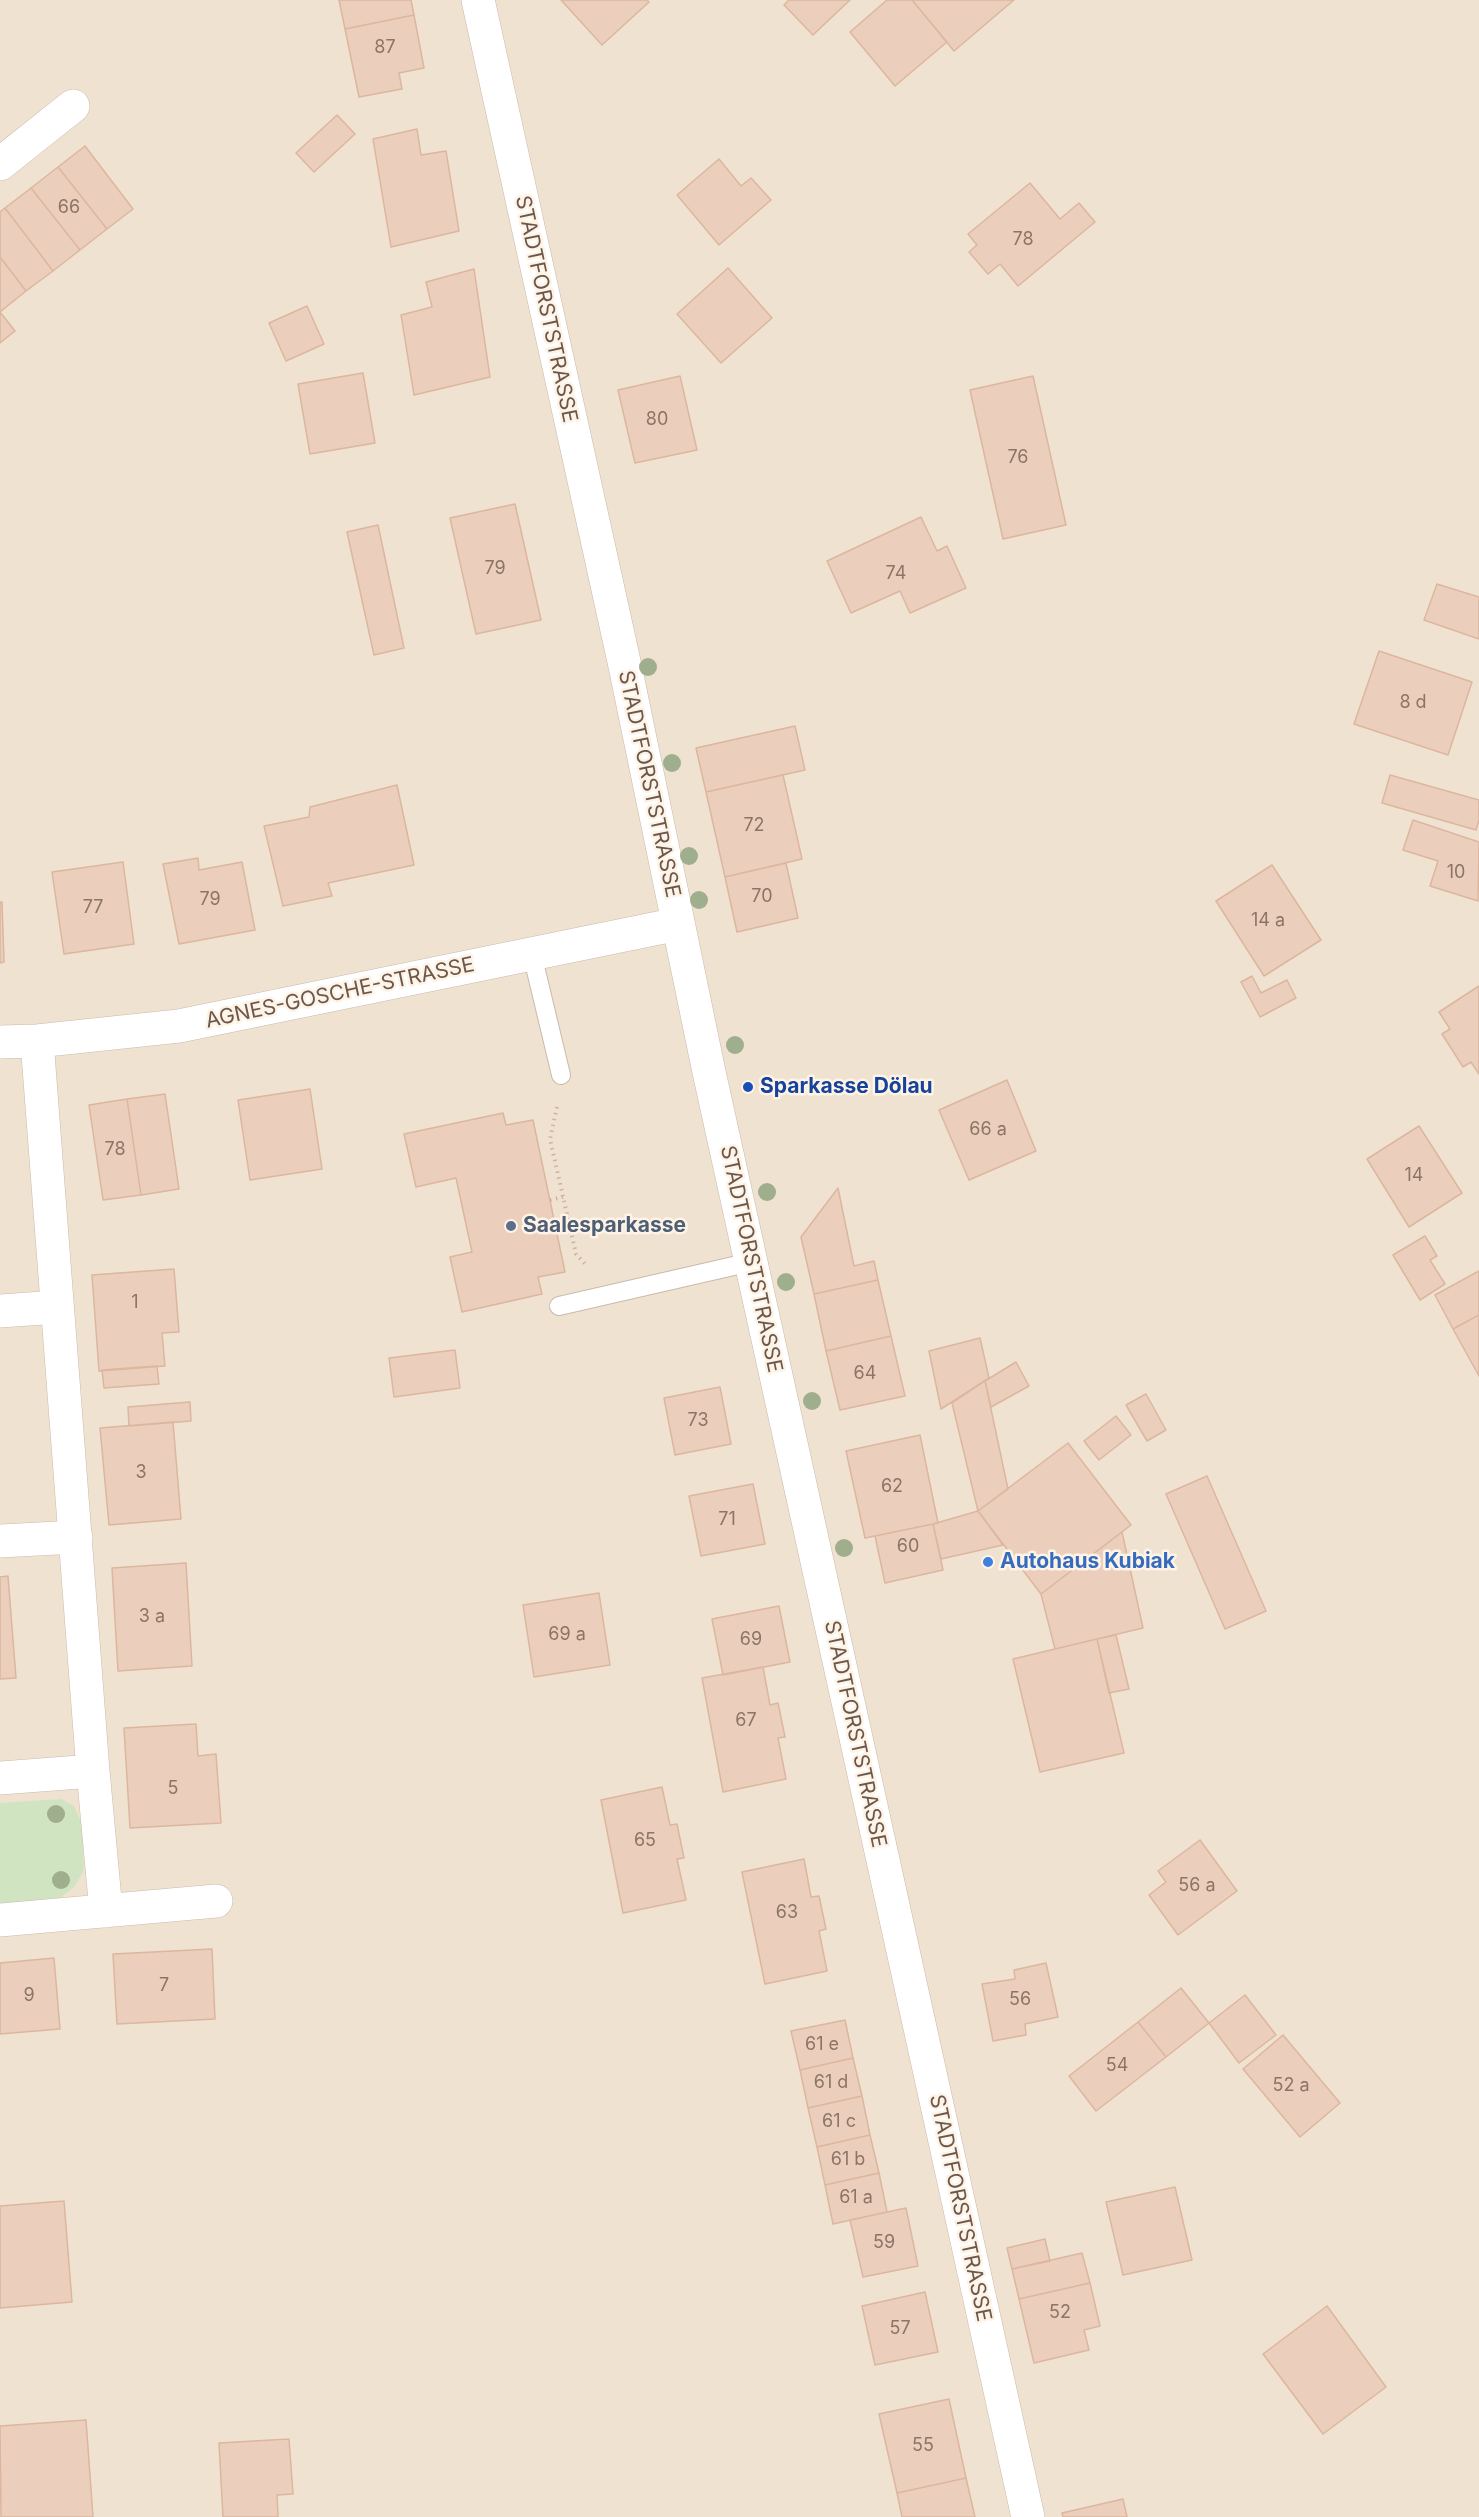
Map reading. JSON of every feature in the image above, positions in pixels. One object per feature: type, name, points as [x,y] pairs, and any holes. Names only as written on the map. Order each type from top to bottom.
[{"type":"main road","name":"STADTFORSTSTRASSE","points":[[478,0],[625,666],[751,1262],[1028,2517]]},
{"type":"main road","points":[[0,164],[73,106]]},
{"type":"main road","name":"AGNES-GOSCHE-STRASSE","points":[[0,1042],[37,1041],[179,1026],[678,924]]},
{"type":"main road","points":[[37,1041],[93,1771],[106,1911]]},
{"type":"main road","points":[[0,1311],[57,1307]]},
{"type":"main road","points":[[0,1541],[76,1537]]},
{"type":"main road","points":[[0,1778],[93,1771]]},
{"type":"main road","points":[[0,1920],[216,1901]]},
{"type":"lane","points":[[532,954],[561,1075]]},
{"type":"lane","points":[[559,1306],[751,1262]]},
{"type":"path","points":[[561,1075],[550,1139],[576,1254],[611,1294]]},
{"type":"path","points":[[550,1200],[563,1197]]},
{"type":"shaded area","points":[[0,0],[1479,0],[1479,2517],[0,2517]]},
{"type":"green space","points":[[61,1799],[74,1806],[82,1824],[84,1870],[74,1887],[56,1901],[0,1906],[0,1803]]},
{"type":"building","points":[[339,0],[411,0],[414,15],[345,29]]},
{"type":"building","points":[[561,0],[647,0],[649,2],[602,45]]},
{"type":"building","points":[[789,0],[850,0],[813,35],[784,5]]},
{"type":"building","points":[[887,0],[912,0],[947,42],[895,86],[850,32]]},
{"type":"building","points":[[912,0],[1014,0],[954,51]]},
{"type":"building","points":[[414,15],[424,68],[399,73],[402,89],[359,97],[345,29]]},
{"type":"building","points":[[337,115],[355,134],[314,172],[296,153]]},
{"type":"building","points":[[417,129],[421,155],[446,151],[459,231],[391,247],[373,139]]},
{"type":"building","points":[[85,146],[133,209],[107,229],[58,167]]},
{"type":"building","points":[[719,159],[741,186],[751,178],[771,200],[719,245],[677,195]]},
{"type":"building","points":[[58,167],[107,229],[80,250],[31,188]]},
{"type":"building","points":[[1030,183],[1060,219],[1079,203],[1095,222],[1018,286],[1000,264],[988,274],[969,252],[977,245],[968,234]]},
{"type":"building","points":[[31,188],[80,250],[53,271],[5,208]]},
{"type":"building","points":[[5,208],[53,271],[26,291],[0,257],[0,212]]},
{"type":"building","points":[[0,257],[26,291],[0,312]]},
{"type":"building","points":[[728,268],[772,318],[721,363],[677,314]]},
{"type":"building","points":[[474,269],[490,377],[414,395],[401,315],[432,307],[426,282]]},
{"type":"building","points":[[307,306],[324,344],[286,361],[269,323]]},
{"type":"building","points":[[0,312],[15,331],[0,343]]},
{"type":"building","points":[[363,373],[375,443],[310,454],[298,384]]},
{"type":"building","points":[[680,376],[697,450],[635,463],[618,390]]},
{"type":"building","points":[[1033,376],[1066,525],[1003,539],[970,390]]},
{"type":"building","points":[[515,504],[541,620],[476,634],[450,518]]},
{"type":"building","points":[[921,517],[937,551],[947,546],[966,588],[910,613],[900,591],[851,613],[827,561]]},
{"type":"building","points":[[378,525],[404,648],[374,655],[347,532]]},
{"type":"building","points":[[1437,584],[1479,597],[1479,639],[1424,620]]},
{"type":"building","points":[[1379,651],[1472,682],[1448,755],[1354,724]]},
{"type":"building","points":[[795,726],[805,770],[706,792],[696,748]]},
{"type":"building","points":[[783,775],[802,859],[725,877],[706,792]]},
{"type":"building","points":[[1390,775],[1479,800],[1479,820],[1476,830],[1382,803]]},
{"type":"building","points":[[397,785],[414,865],[328,883],[332,896],[283,906],[264,826],[309,817],[310,807]]},
{"type":"building","points":[[1413,820],[1479,842],[1478,901],[1430,886],[1438,861],[1403,850]]},
{"type":"building","points":[[198,858],[199,870],[242,862],[255,930],[179,944],[163,864]]},
{"type":"building","points":[[123,862],[134,944],[64,954],[52,872]]},
{"type":"building","points":[[786,863],[798,918],[737,932],[725,877]]},
{"type":"building","points":[[1272,865],[1321,940],[1264,976],[1216,901]]},
{"type":"building","points":[[0,902],[2,902],[4,962],[0,963]]},
{"type":"building","points":[[1252,976],[1261,993],[1287,980],[1296,998],[1260,1017],[1241,982]]},
{"type":"building","points":[[1479,986],[1479,1074],[1471,1062],[1463,1067],[1442,1034],[1450,1029],[1439,1012]]},
{"type":"building","points":[[1007,1080],[1036,1151],[969,1180],[939,1110]]},
{"type":"building","points":[[310,1089],[322,1169],[250,1180],[238,1100]]},
{"type":"building","points":[[165,1094],[179,1189],[141,1195],[127,1099]]},
{"type":"building","points":[[127,1099],[141,1195],[103,1200],[89,1105]]},
{"type":"building","name":"Saalesparkasse","points":[[503,1113],[506,1125],[533,1120],[565,1272],[538,1277],[542,1294],[462,1312],[450,1257],[472,1252],[456,1178],[416,1187],[404,1134]]},
{"type":"building","points":[[1419,1126],[1462,1193],[1409,1227],[1367,1159]]},
{"type":"building","points":[[838,1188],[854,1266],[874,1261],[878,1280],[814,1294],[801,1237]]},
{"type":"building","points":[[1425,1236],[1437,1256],[1430,1260],[1445,1284],[1420,1300],[1393,1255]]},
{"type":"building","points":[[174,1269],[179,1332],[162,1333],[165,1366],[99,1371],[92,1275]]},
{"type":"building","points":[[1479,1271],[1479,1315],[1453,1329],[1435,1295]]},
{"type":"building","points":[[878,1280],[891,1336],[826,1351],[814,1294]]},
{"type":"building","points":[[1479,1315],[1479,1376],[1453,1329]]},
{"type":"building","points":[[891,1336],[905,1396],[840,1410],[826,1351]]},
{"type":"building","points":[[980,1338],[989,1378],[941,1409],[929,1351]]},
{"type":"building","points":[[455,1350],[460,1388],[394,1397],[389,1358]]},
{"type":"building","points":[[1016,1362],[1029,1386],[991,1407],[985,1381]]},
{"type":"building","points":[[157,1366],[159,1384],[104,1388],[102,1370]]},
{"type":"building","points":[[985,1381],[1008,1489],[978,1511],[952,1403]]},
{"type":"building","points":[[720,1387],[731,1444],[675,1455],[664,1398]]},
{"type":"building","points":[[1146,1394],[1166,1430],[1147,1441],[1126,1405]]},
{"type":"building","points":[[190,1402],[191,1421],[129,1426],[128,1407]]},
{"type":"building","points":[[1116,1416],[1131,1435],[1099,1460],[1084,1441]]},
{"type":"building","points":[[173,1422],[181,1519],[109,1525],[100,1428]]},
{"type":"building","points":[[920,1435],[938,1523],[865,1538],[846,1451]]},
{"type":"building","points":[[1068,1443],[1131,1525],[1041,1594],[978,1511]]},
{"type":"building","points":[[1207,1476],[1266,1611],[1225,1629],[1166,1494]]},
{"type":"building","points":[[753,1484],[765,1544],[701,1556],[689,1496]]},
{"type":"building","points":[[978,1511],[1003,1545],[941,1559],[933,1524]]},
{"type":"building","points":[[933,1524],[943,1570],[885,1583],[875,1536]]},
{"type":"building","points":[[1122,1532],[1143,1628],[1055,1649],[1041,1594]]},
{"type":"building","points":[[186,1563],[192,1666],[118,1671],[112,1568]]},
{"type":"building","points":[[8,1576],[16,1678],[0,1679],[0,1577]]},
{"type":"building","points":[[599,1593],[610,1665],[534,1677],[523,1605]]},
{"type":"building","points":[[779,1606],[790,1662],[723,1675],[712,1619]]},
{"type":"building","points":[[1116,1635],[1129,1689],[1109,1693],[1097,1639]]},
{"type":"building","points":[[1097,1639],[1124,1753],[1040,1772],[1013,1659]]},
{"type":"building","points":[[763,1667],[770,1705],[778,1703],[785,1737],[778,1738],[786,1779],[723,1792],[702,1678]]},
{"type":"building","points":[[196,1724],[198,1756],[216,1754],[221,1823],[130,1828],[124,1728]]},
{"type":"building","points":[[662,1787],[670,1825],[677,1824],[684,1858],[677,1859],[686,1900],[623,1913],[601,1800]]},
{"type":"building","points":[[1200,1840],[1237,1891],[1178,1935],[1149,1895],[1166,1882],[1158,1871]]},
{"type":"building","points":[[804,1859],[811,1897],[819,1896],[826,1929],[819,1931],[827,1971],[765,1984],[742,1872]]},
{"type":"building","points":[[212,1949],[215,2019],[117,2024],[113,1954]]},
{"type":"building","points":[[54,1958],[60,2029],[0,2034],[0,1963]]},
{"type":"building","points":[[1046,1963],[1058,2017],[1025,2024],[1026,2035],[993,2041],[982,1984],[1015,1979],[1014,1970]]},
{"type":"building","points":[[1181,1988],[1209,2023],[1166,2057],[1138,2022]]},
{"type":"building","points":[[1245,1995],[1276,2035],[1239,2063],[1209,2023]]},
{"type":"building","points":[[845,2020],[853,2058],[800,2070],[791,2031]]},
{"type":"building","points":[[1138,2022],[1166,2057],[1096,2111],[1069,2076]]},
{"type":"building","points":[[1283,2035],[1340,2103],[1300,2137],[1243,2069]]},
{"type":"building","points":[[853,2058],[862,2096],[808,2108],[800,2070]]},
{"type":"building","points":[[862,2096],[870,2135],[817,2147],[808,2108]]},
{"type":"building","points":[[870,2135],[879,2173],[825,2185],[817,2147]]},
{"type":"building","points":[[879,2173],[887,2212],[833,2224],[825,2185]]},
{"type":"building","points":[[1175,2187],[1192,2260],[1123,2275],[1106,2202]]},
{"type":"building","points":[[64,2201],[72,2302],[0,2308],[0,2206]]},
{"type":"building","points":[[906,2208],[918,2266],[863,2277],[850,2220]]},
{"type":"building","points":[[1045,2239],[1050,2261],[1012,2269],[1007,2248]]},
{"type":"building","points":[[1082,2253],[1090,2283],[1019,2299],[1012,2269]]},
{"type":"building","points":[[1090,2283],[1100,2326],[1084,2330],[1089,2350],[1034,2363],[1019,2299]]},
{"type":"building","points":[[925,2292],[938,2352],[875,2365],[862,2306]]},
{"type":"building","points":[[1327,2306],[1386,2387],[1323,2434],[1263,2354]]},
{"type":"building","points":[[949,2399],[966,2478],[897,2493],[879,2414]]},
{"type":"building","points":[[86,2420],[93,2517],[1,2517],[0,2426]]},
{"type":"building","points":[[289,2439],[293,2494],[277,2495],[278,2517],[223,2517],[219,2443]]},
{"type":"building","points":[[966,2478],[975,2517],[902,2517],[897,2493]]},
{"type":"building","points":[[1123,2499],[1127,2517],[1063,2517],[1062,2513]]},
{"type":"place","name":"Sparkasse Dölau","points":[[748,1087]]},
{"type":"place","name":"Saalesparkasse","points":[[511,1226]]},
{"type":"place","name":"Autohaus Kubiak","points":[[988,1562]]}]
